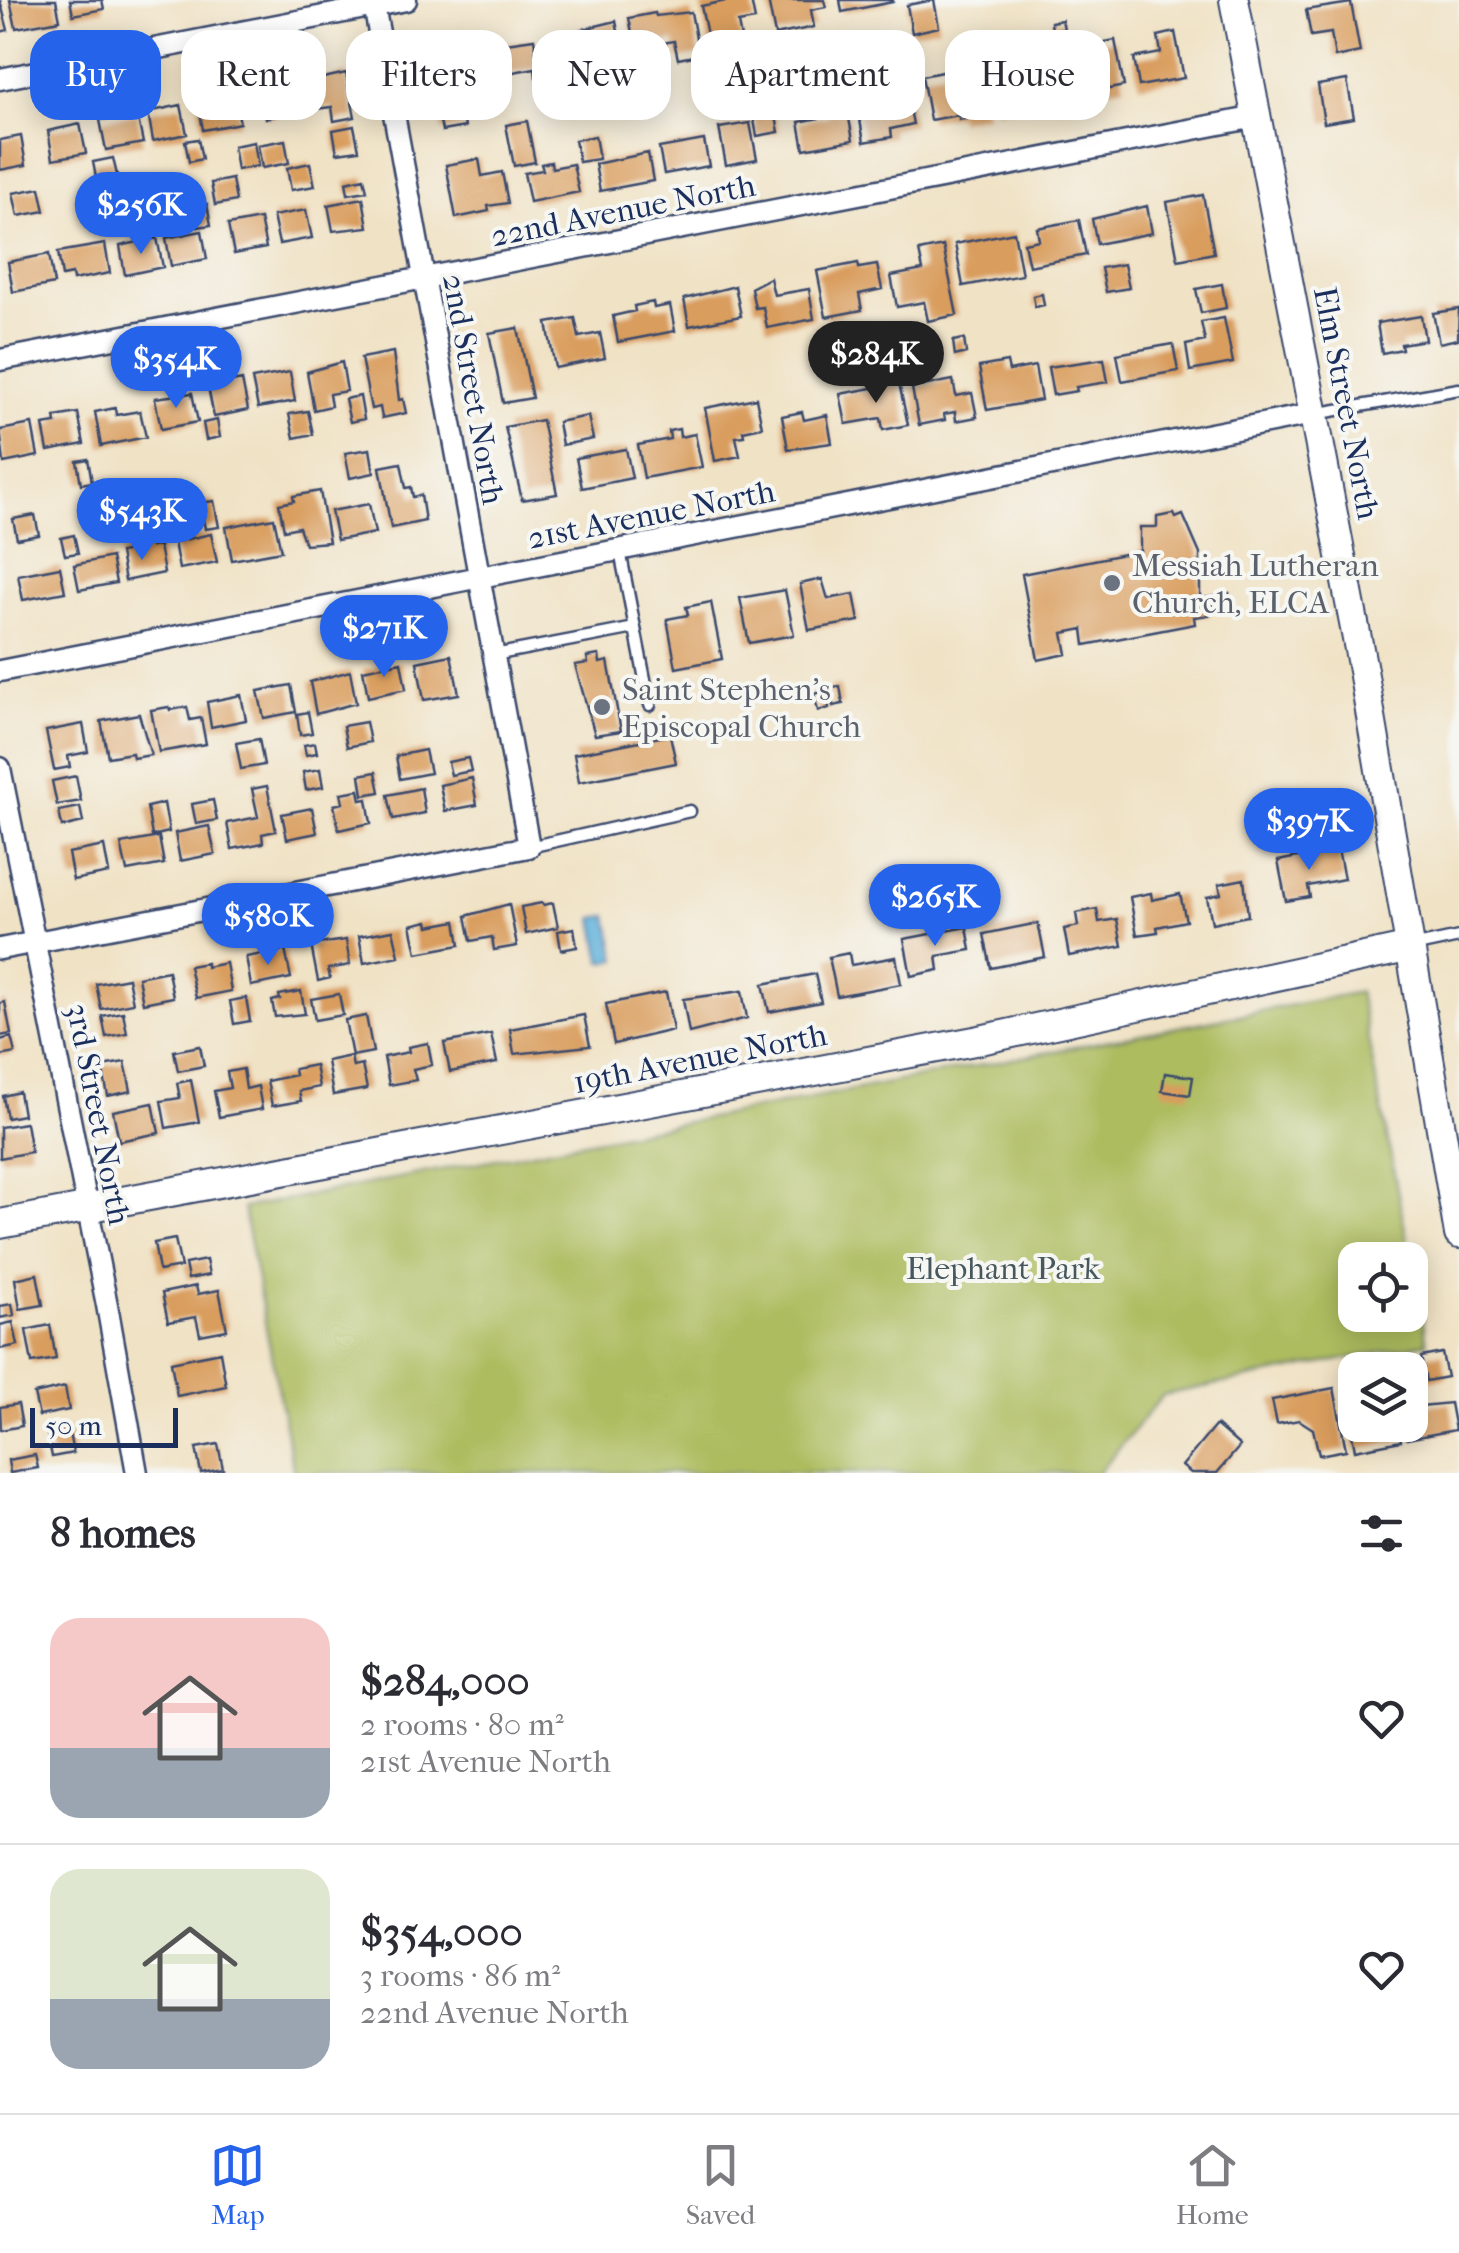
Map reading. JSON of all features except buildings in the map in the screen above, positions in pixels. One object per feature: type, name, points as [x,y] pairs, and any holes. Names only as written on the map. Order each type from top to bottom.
[{"type":"street","points":[[0,79],[373,3],[406,0]]},
{"type":"street","name":"Elm Street North","points":[[1234,0],[1364,670],[1459,1234]]},
{"type":"street","name":"2nd Street North","points":[[373,3],[529,847]]},
{"type":"street","name":"22nd Avenue North","points":[[0,360],[1256,117]]},
{"type":"street","name":"21st Avenue North","points":[[0,671],[1313,414]]},
{"type":"street","name":"3rd Street North","points":[[0,768],[136,1473]]},
{"type":"street","points":[[0,949],[529,847]]},
{"type":"street","name":"19th Avenue North","points":[[0,1224],[980,1040],[1411,948]]},
{"type":"lane","points":[[1313,414],[1459,389]]},
{"type":"lane","points":[[620,551],[650,704]]},
{"type":"lane","points":[[493,655],[635,628]]},
{"type":"lane","points":[[529,847],[690,811]]},
{"type":"lane","points":[[1411,948],[1459,937]]},
{"type":"green space","name":"Elephant Park","points":[[1359,992],[1407,1242],[1338,1242],[1338,1332],[1425,1332],[1427,1343],[1381,1352],[1338,1352],[1338,1361],[1163,1395],[1098,1473],[294,1473],[243,1208]]},
{"type":"water","points":[[608,916],[617,960],[602,962],[594,918]]},
{"type":"place","name":"Messiah Lutheran Church, ELCA","points":[[1112,583]]},
{"type":"place","name":"Saint Stephen's Episcopal Church","points":[[602,707]]}]
